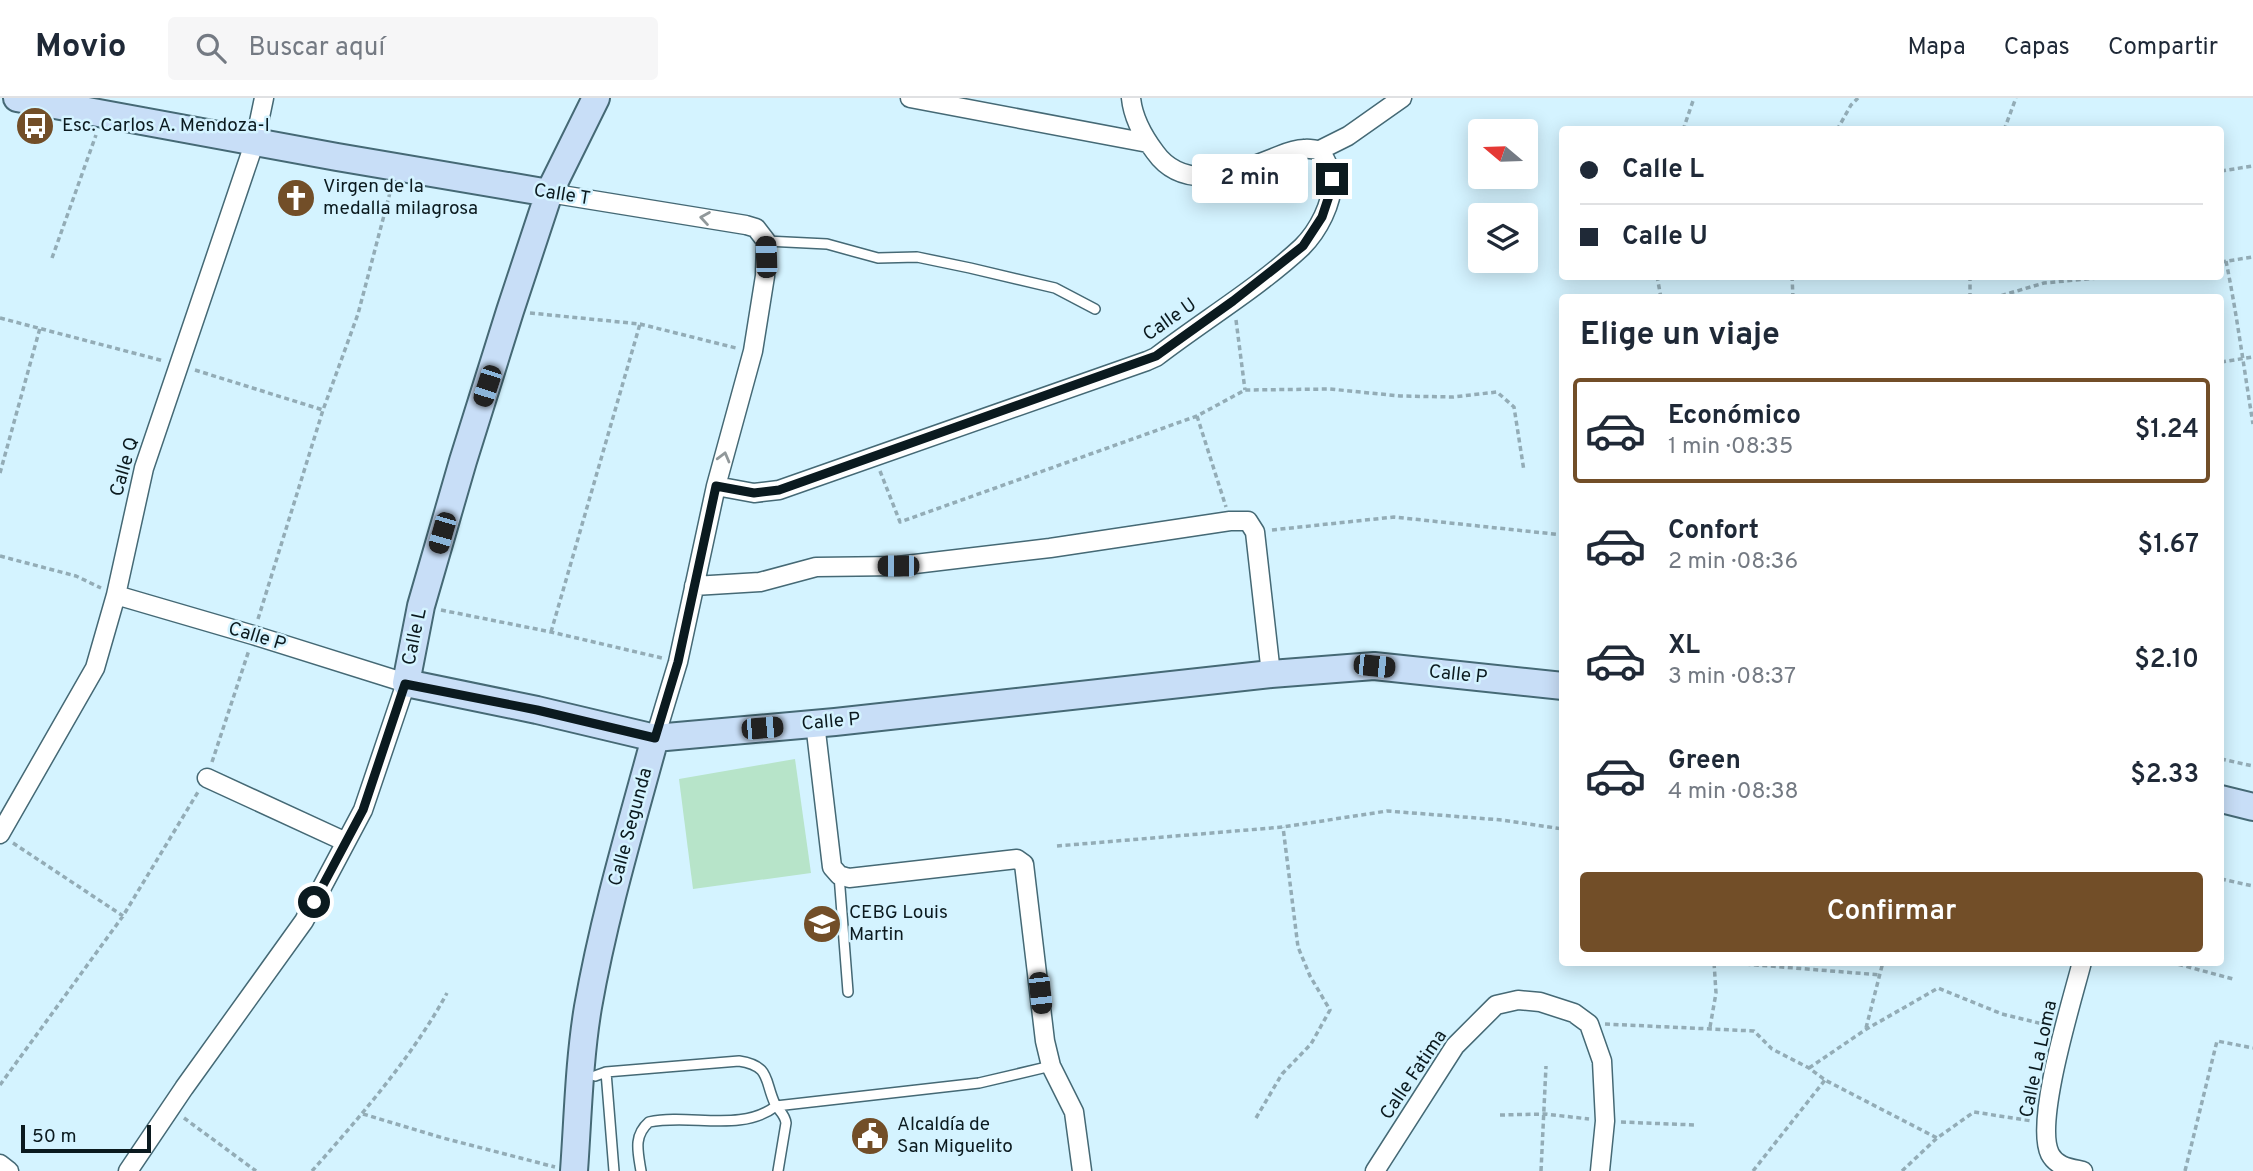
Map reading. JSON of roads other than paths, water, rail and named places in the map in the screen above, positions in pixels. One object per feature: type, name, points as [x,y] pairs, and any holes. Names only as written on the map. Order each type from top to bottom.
[{"type":"street","name":"Calle T","points":[[18,98],[400,168],[746,225],[756,228],[766,241]]},
{"type":"street","name":"Calle Q","points":[[6,838],[95,668],[116,596],[144,468],[255,141],[264,98]]},
{"type":"street","name":"Calle L","points":[[128,1171],[304,921],[363,810],[405,684],[421,606],[510,311],[549,193],[596,98]]},
{"type":"street","points":[[910,98],[1148,143]]},
{"type":"street","points":[[1131,98],[1137,122],[1161,162],[1173,170],[1203,177],[1227,174],[1292,151],[1320,150],[1348,136],[1402,98]]},
{"type":"street","name":"Calle U","points":[[716,486],[754,493],[768,492],[1156,356],[1303,246],[1322,217],[1331,190],[1329,166],[1320,150]]},
{"type":"street","name":"Calle Segunda","points":[[571,1170],[588,1007],[619,869],[678,662],[716,486],[753,351],[765,276],[766,241]]},
{"type":"street","points":[[694,586],[760,582],[816,567],[898,566],[1050,548],[1230,521],[1248,521],[1255,532],[1271,674]]},
{"type":"street","name":"Calle P","points":[[116,596],[253,635],[405,684],[537,710],[655,738],[1271,674],[1374,666],[1559,686]]},
{"type":"street","points":[[815,723],[832,867],[839,875],[849,878],[1017,859],[1024,864],[1045,1041],[1051,1066],[1074,1112],[1082,1171]]},
{"type":"street","points":[[207,778],[346,842]]},
{"type":"street","points":[[2224,800],[2253,807]]},
{"type":"street","name":"Calle La Loma","points":[[2081,966],[2045,1123],[2045,1137],[2050,1154],[2056,1162],[2083,1171]]},
{"type":"street","name":"Calle Fatima","points":[[1375,1171],[1455,1046],[1496,1005],[1518,1000],[1540,1002],[1574,1013],[1589,1024],[1602,1061],[1605,1121],[1600,1171]]},
{"type":"street","points":[[0,1164],[9,1171]]},
{"type":"lane","name":"Calle T","points":[[766,241],[827,244],[878,258],[917,257],[1055,288],[1095,309]]},
{"type":"lane","points":[[839,875],[848,992]]},
{"type":"lane","points":[[595,1076],[606,1072],[739,1061],[748,1062],[764,1070],[776,1106],[785,1116],[786,1123],[778,1171]]},
{"type":"lane","points":[[641,1171],[636,1144],[643,1128],[649,1122],[744,1120],[766,1114],[776,1106],[979,1083],[1051,1066]]},
{"type":"lane","points":[[606,1072],[614,1171]]},
{"type":"place","name":"Esc. Carlos A. Mendoza-I","points":[[35,126]]},
{"type":"place","name":"Virgen de la medalla milagrosa","points":[[296,198]]},
{"type":"place","name":"CEBG Louis Martin","points":[[822,924]]},
{"type":"place","name":"Alcaldía de San Miguelito","points":[[870,1136]]}]
